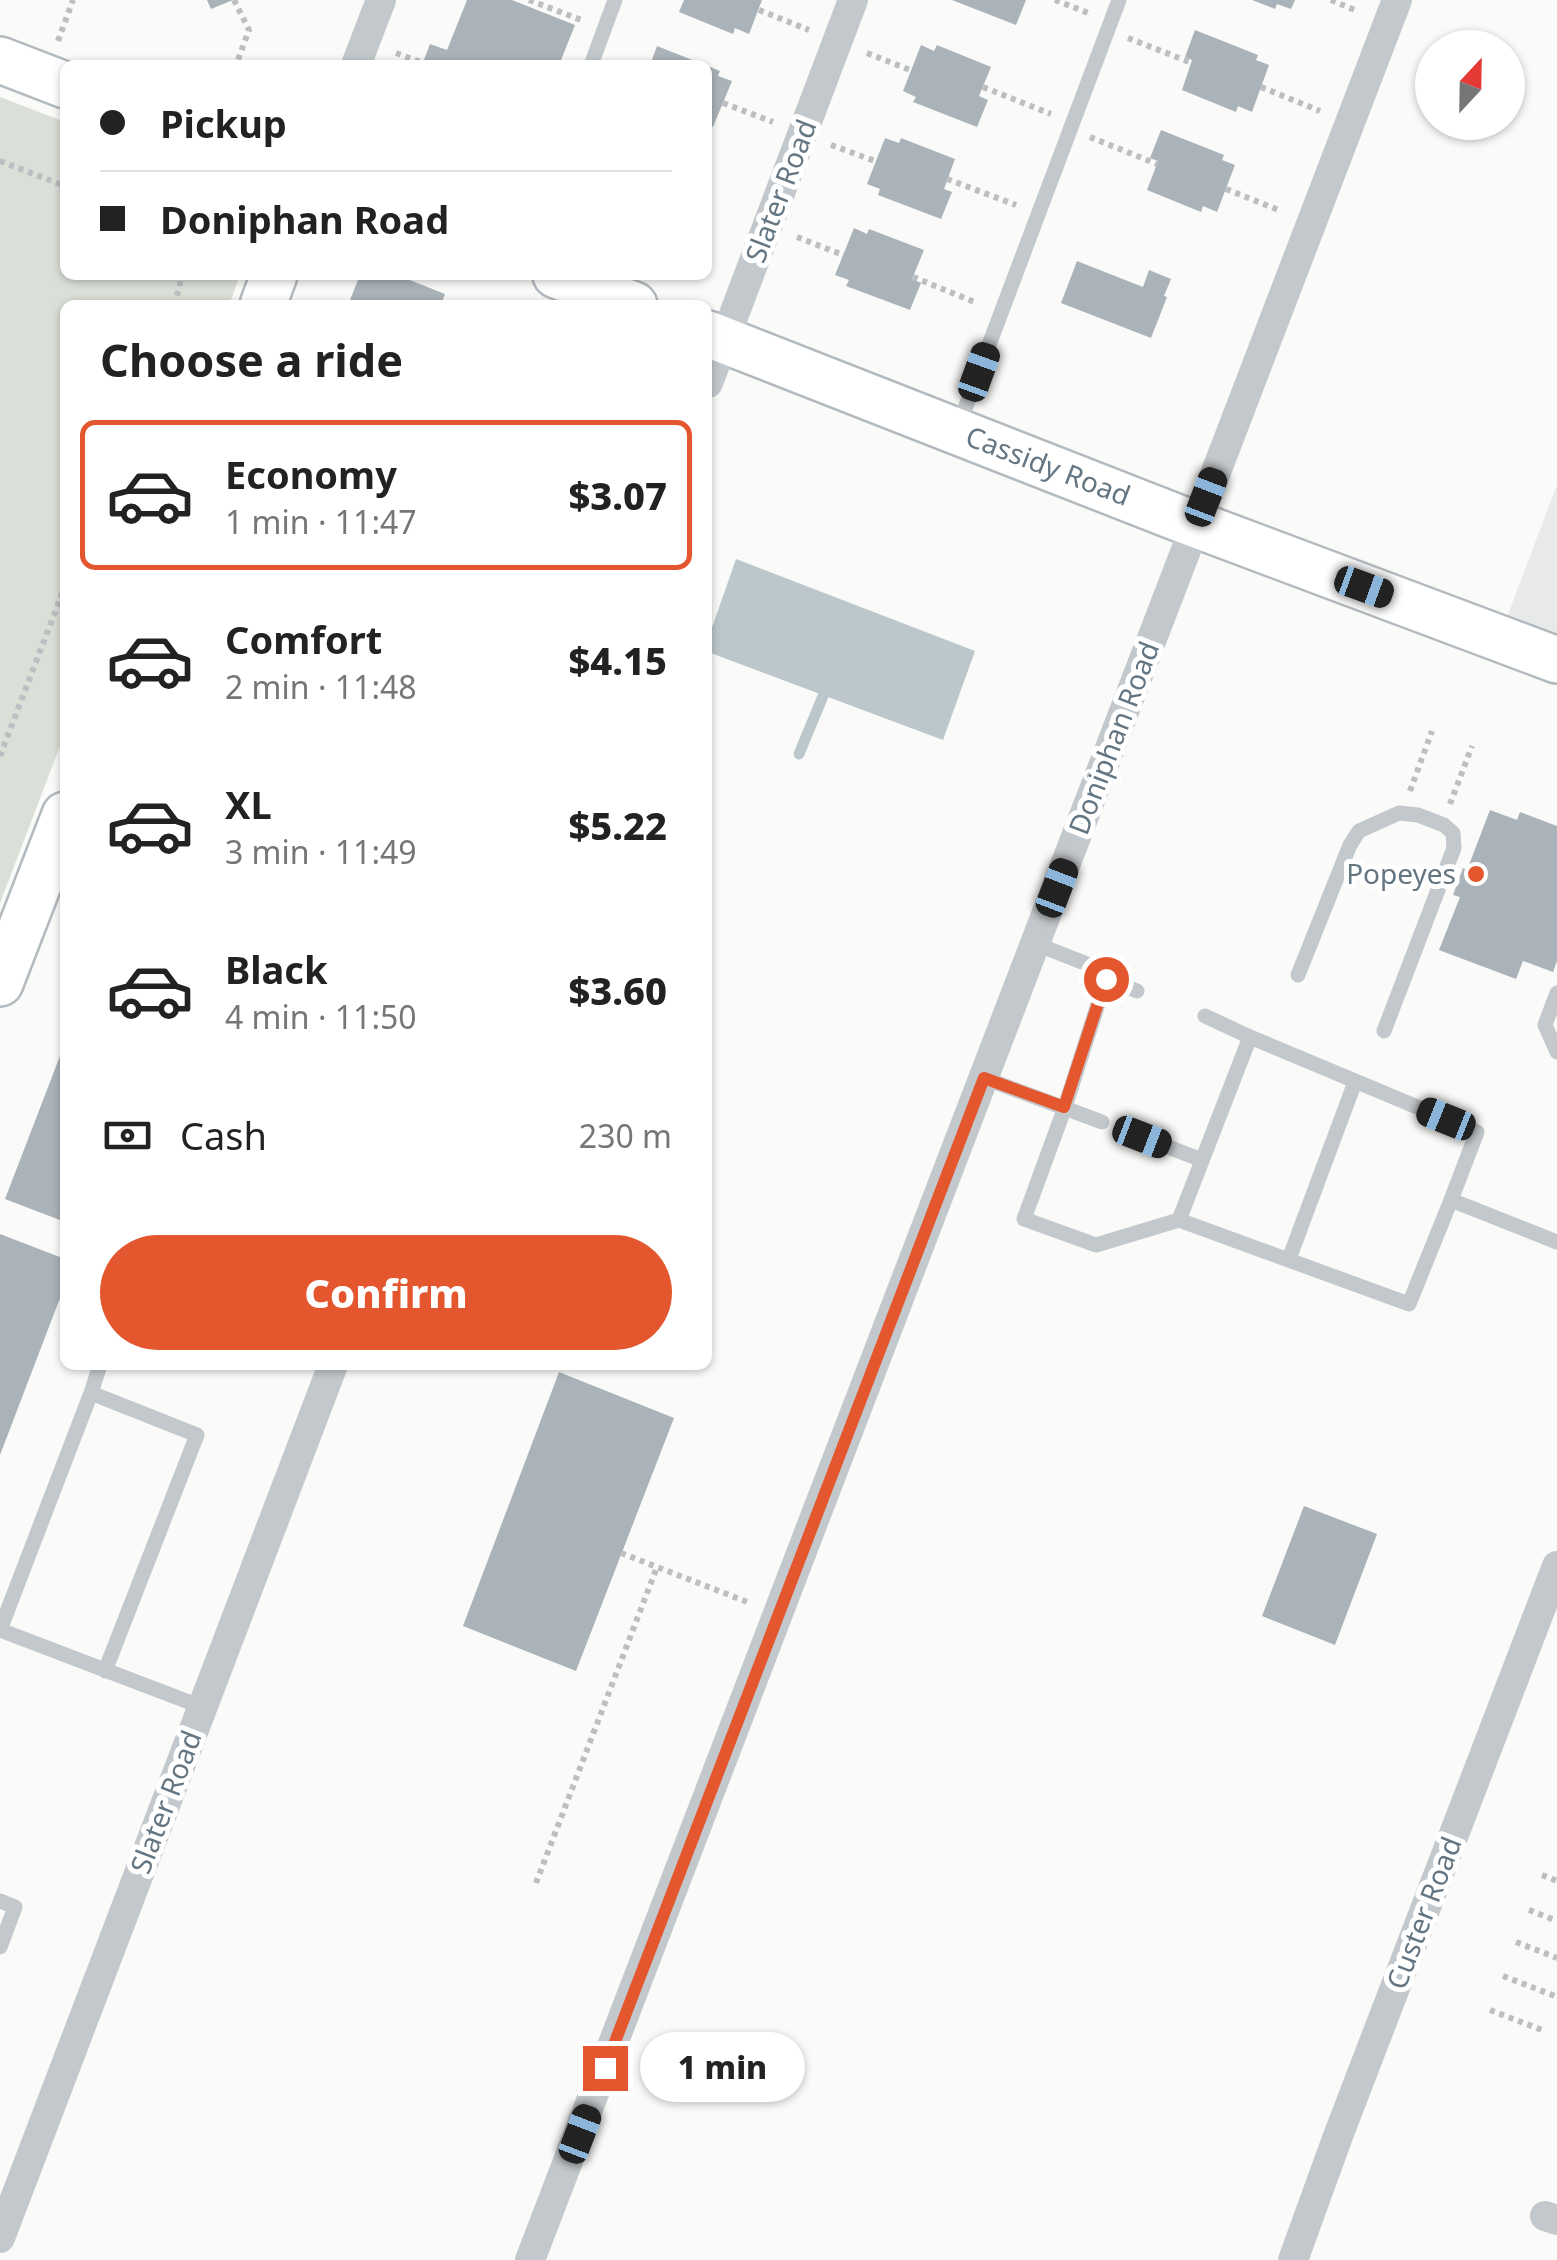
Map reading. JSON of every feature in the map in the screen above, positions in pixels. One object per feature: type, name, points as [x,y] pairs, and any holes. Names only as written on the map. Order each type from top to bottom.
[{"type":"street","points":[[358,60],[381,0]]},
{"type":"street","name":"Slater Road","points":[[716,337],[768,226],[853,0]]},
{"type":"street","name":"Doniphan Road","points":[[530,2260],[1397,0]]},
{"type":"street","points":[[0,60],[60,84]]},
{"type":"street","points":[[569,280],[621,300]]},
{"type":"street","name":"Cassidy Road","points":[[716,337],[1557,660]]},
{"type":"street","points":[[0,982],[60,828]]},
{"type":"street","name":"Slater Road","points":[[0,2238],[8,2194],[331,1370]]},
{"type":"street","name":"Custer Road","points":[[1293,2260],[1557,1566]]},
{"type":"lane","points":[[593,60],[615,0]]},
{"type":"lane","points":[[956,430],[1119,0]]},
{"type":"lane","points":[[1298,975],[1360,830],[1399,813],[1444,825],[1453,833],[1454,848],[1384,1031]]},
{"type":"lane","points":[[1036,944],[1087,964],[1106,979],[1138,991]]},
{"type":"lane","points":[[1106,979],[1024,1220],[1096,1245],[1179,1220],[1410,1304],[1477,1132],[1204,1016]]},
{"type":"lane","points":[[1557,993],[1545,1025],[1557,1052]]},
{"type":"lane","points":[[1179,1220],[1250,1037]]},
{"type":"lane","points":[[984,1078],[1102,1122]]},
{"type":"lane","points":[[1289,1259],[1354,1082]]},
{"type":"lane","points":[[1142,1137],[1202,1160]]},
{"type":"lane","points":[[1451,1200],[1557,1242]]},
{"type":"lane","points":[[99,1370],[0,1630],[202,1707]]},
{"type":"lane","points":[[92,1392],[197,1434],[105,1671]]},
{"type":"lane","points":[[0,1901],[15,1907],[0,1946]]},
{"type":"path","points":[[234,0],[250,30],[238,60]]},
{"type":"path","points":[[529,0],[604,29]]},
{"type":"path","points":[[1055,0],[1192,64]]},
{"type":"path","points":[[1331,0],[1356,10]]},
{"type":"path","points":[[983,87],[1157,164]]},
{"type":"path","points":[[1261,87],[1318,110]]},
{"type":"path","points":[[0,162],[60,184]]},
{"type":"path","points":[[947,179],[1038,214]]},
{"type":"path","points":[[1226,189],[1280,210]]},
{"type":"path","points":[[768,226],[843,255]]},
{"type":"path","points":[[913,277],[1001,313]]},
{"type":"path","points":[[0,756],[60,599]]},
{"type":"path","points":[[1408,795],[1432,731]]},
{"type":"path","points":[[1448,810],[1472,746]]},
{"type":"path","points":[[621,1553],[779,1614]]},
{"type":"path","points":[[536,1883],[656,1567]]},
{"type":"path","points":[[1542,1875],[1557,1881]]},
{"type":"path","points":[[1528,1910],[1557,1921]]},
{"type":"path","points":[[1516,1942],[1557,1958]]},
{"type":"path","points":[[1503,1976],[1555,1996]]},
{"type":"path","points":[[1490,2010],[1542,2030]]},
{"type":"shaded area","points":[[0,97],[60,120],[60,280],[238,280],[231,300],[60,300],[60,746],[0,903]]},
{"type":"shaded area","points":[[1557,485],[1557,660],[1499,638]]},
{"type":"shaded area","points":[[736,559],[975,651],[943,740],[712,653],[712,628]]},
{"type":"building","points":[[207,0],[233,0],[211,9]]},
{"type":"building","points":[[467,0],[512,0],[575,25],[561,60],[424,60],[430,44],[447,50]]},
{"type":"building","points":[[684,0],[762,0],[749,34],[735,28],[733,34],[679,12]]},
{"type":"building","points":[[952,0],[1026,0],[1016,25]]},
{"type":"building","points":[[1252,0],[1295,0],[1291,9],[1277,4],[1275,9]]},
{"type":"building","points":[[1195,30],[1258,55],[1256,60],[1269,65],[1252,112],[1238,106],[1236,112],[1182,90],[1192,60],[1185,57]]},
{"type":"building","points":[[921,45],[934,51],[937,45],[991,67],[979,96],[988,100],[977,127],[913,102],[916,97],[903,91]]},
{"type":"building","points":[[657,46],[692,60],[652,60]]},
{"type":"building","points":[[712,68],[720,71],[718,76],[732,81],[713,127]]},
{"type":"building","points":[[1161,130],[1224,155],[1222,160],[1235,165],[1217,212],[1203,206],[1201,212],[1147,190],[1158,161],[1150,158]]},
{"type":"building","points":[[885,138],[899,143],[901,138],[955,159],[944,189],[952,192],[941,219],[878,195],[880,189],[867,184]]},
{"type":"building","points":[[854,228],[867,234],[869,229],[924,250],[912,279],[921,283],[910,310],[846,286],[849,280],[835,275]]},
{"type":"building","points":[[1077,261],[1143,287],[1149,270],[1171,279],[1151,338],[1061,303]]},
{"type":"building","points":[[358,280],[410,280],[445,294],[443,300],[350,300]]},
{"type":"building","points":[[1490,810],[1517,820],[1520,812],[1557,826],[1557,961],[1553,972],[1523,961],[1516,979],[1439,950],[1460,897],[1453,895]]},
{"type":"building","points":[[60,1056],[60,1220],[5,1199]]},
{"type":"building","points":[[0,1234],[60,1257],[60,1298],[0,1455]]},
{"type":"building","points":[[559,1372],[674,1418],[576,1671],[463,1626]]},
{"type":"building","points":[[1304,1506],[1377,1534],[1335,1645],[1262,1616]]},
{"type":"waterway","points":[[799,754],[823,696]]},
{"type":"place","name":"Popeyes","points":[[1476,874]]},
{"type":"route","points":[[605,2068],[984,1078],[1064,1107],[1106,979]]}]
